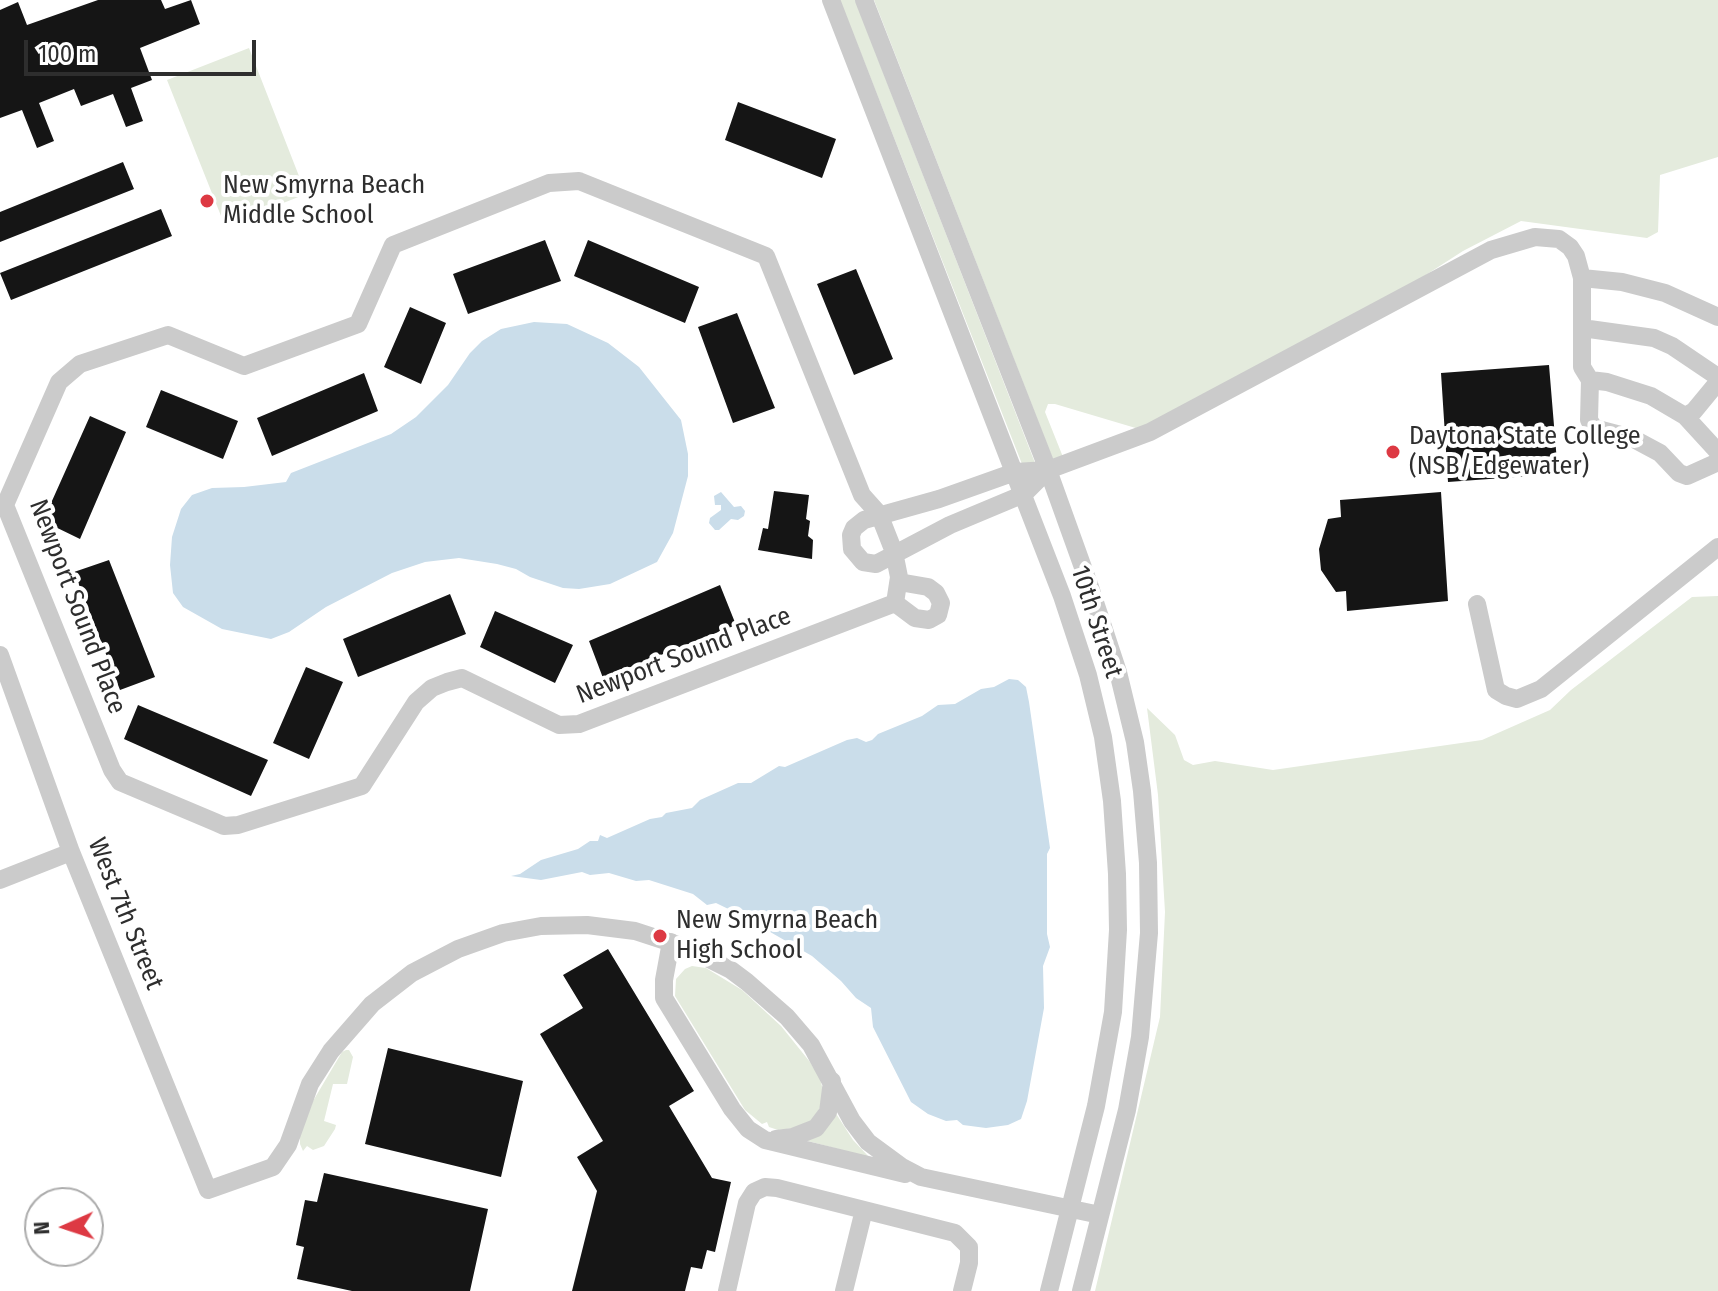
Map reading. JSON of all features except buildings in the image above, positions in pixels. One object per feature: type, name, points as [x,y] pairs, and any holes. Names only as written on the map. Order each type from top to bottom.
[{"type":"street","name":"10th Street","points":[[831,0],[1024,494],[1088,675],[1103,737],[1112,801],[1117,874],[1118,930],[1113,1012],[1096,1106],[1049,1291]]},
{"type":"street","name":"10th Street","points":[[864,0],[1048,470],[1118,672],[1135,742],[1148,863],[1149,933],[1140,1037],[1127,1110],[1081,1291]]},
{"type":"street","name":"Newport Sound Place","points":[[579,181],[766,256],[862,495],[879,514],[894,552],[899,582],[895,603],[579,724],[559,725],[462,678],[447,682],[432,688],[416,702],[362,786],[238,825],[224,826],[120,782],[5,505],[59,382],[80,364],[168,335],[244,366],[358,324],[393,245],[549,183],[579,181]]},
{"type":"street","points":[[1048,470],[1024,494],[950,525],[876,564],[859,559],[852,549],[851,535],[864,520],[939,499],[1015,472],[1048,470],[1150,432],[1491,250],[1535,237],[1559,239],[1576,256],[1582,278],[1582,367],[1590,380],[1589,420],[1594,428],[1632,438],[1660,453],[1679,473],[1687,476],[1718,462]]},
{"type":"street","points":[[1582,278],[1622,282],[1665,293],[1718,317]]},
{"type":"street","points":[[1582,328],[1654,338],[1672,346],[1718,380],[1694,411],[1685,416]]},
{"type":"street","points":[[1590,380],[1651,396],[1685,416],[1718,452]]},
{"type":"street","points":[[939,499],[950,525]]},
{"type":"street","points":[[1477,604],[1496,690],[1517,699],[1541,689],[1718,547]]},
{"type":"street","points":[[895,603],[915,618],[929,620],[938,615],[941,603],[936,593],[928,587],[899,582]]},
{"type":"street","name":"West 7th Street","points":[[0,655],[8,701],[208,1190],[273,1167],[288,1145],[310,1084],[331,1051],[372,1004],[430,962],[503,933],[541,926],[614,928],[671,942]]},
{"type":"street","points":[[0,880],[71,852]]},
{"type":"street","points":[[921,1177],[889,1160],[868,1142],[852,1121],[811,1045],[764,995],[731,970],[671,942],[663,990],[668,1005],[732,1109],[748,1129],[765,1140],[864,1166],[1100,1215]]},
{"type":"street","points":[[765,1140],[793,1137],[816,1128],[828,1112],[832,1081]]},
{"type":"street","points":[[727,1291],[747,1203],[754,1192],[765,1187],[955,1233],[969,1247],[969,1263],[962,1291]]},
{"type":"street","points":[[844,1291],[864,1210]]},
{"type":"shaded area","points":[[840,0],[855,0],[1035,463],[1022,464]]},
{"type":"shaded area","points":[[874,0],[1718,0],[1718,157],[1660,175],[1658,232],[1647,238],[1521,221],[1463,251],[1418,280],[1139,429],[1048,404],[1045,412],[1065,462],[1054,462]]},
{"type":"shaded area","points":[[249,48],[306,194],[225,226],[167,80]]},
{"type":"shaded area","points":[[1718,596],[1718,1291],[1095,1291],[1160,1017],[1165,912],[1158,795],[1147,708],[1175,735],[1184,760],[1193,765],[1215,761],[1273,770],[1482,740],[1550,710],[1571,690],[1692,597]]},
{"type":"shaded area","points":[[692,966],[706,968],[742,990],[781,1026],[810,1062],[820,1078],[825,1099],[809,1126],[778,1130],[769,1127],[767,1122],[762,1124],[745,1110],[675,996],[676,979]]},
{"type":"shaded area","points":[[346,1050],[353,1057],[347,1084],[333,1084],[324,1121],[336,1125],[335,1129],[324,1146],[313,1150],[307,1146],[303,1151],[300,1135],[313,1101]]},
{"type":"shaded area","points":[[835,1112],[853,1140],[869,1157],[804,1140]]},
{"type":"water","points":[[534,322],[567,324],[608,343],[639,367],[681,420],[688,454],[688,476],[673,533],[657,562],[610,584],[579,589],[563,588],[497,564],[459,558],[425,562],[392,573],[326,607],[289,632],[271,639],[222,629],[183,607],[173,593],[170,565],[172,537],[181,509],[192,495],[212,488],[286,482],[291,473],[391,434],[416,417],[448,385],[482,341],[501,329]]},
{"type":"water","points":[[721,492],[734,507],[741,506],[745,511],[738,520],[731,519],[715,530],[709,523],[710,518],[721,510],[721,505],[715,505],[714,496]]},
{"type":"water","points":[[1009,679],[1018,680],[1026,687],[1029,702],[1050,848],[1047,854],[1047,934],[1050,947],[1043,966],[1044,1008],[1027,1101],[1021,1119],[1008,1125],[986,1128],[963,1125],[957,1120],[946,1121],[928,1114],[911,1102],[873,1027],[871,1008],[856,998],[812,956],[765,929],[762,921],[753,921],[716,903],[707,905],[693,894],[649,880],[636,881],[609,873],[590,875],[582,872],[541,880],[511,876],[520,874],[541,860],[578,849],[590,841],[598,841],[600,835],[607,838],[666,813],[692,808],[700,800],[738,783],[751,783],[779,766],[785,767],[847,740],[872,740],[878,734],[922,716],[938,705],[955,704],[981,689],[994,687]]},
{"type":"place","name":"New Smyrna Beach Middle School","points":[[207,201]]},
{"type":"place","name":"Daytona State College (NSB/Edgewater)","points":[[1393,452]]},
{"type":"place","name":"New Smyrna Beach High School","points":[[660,936]]}]
